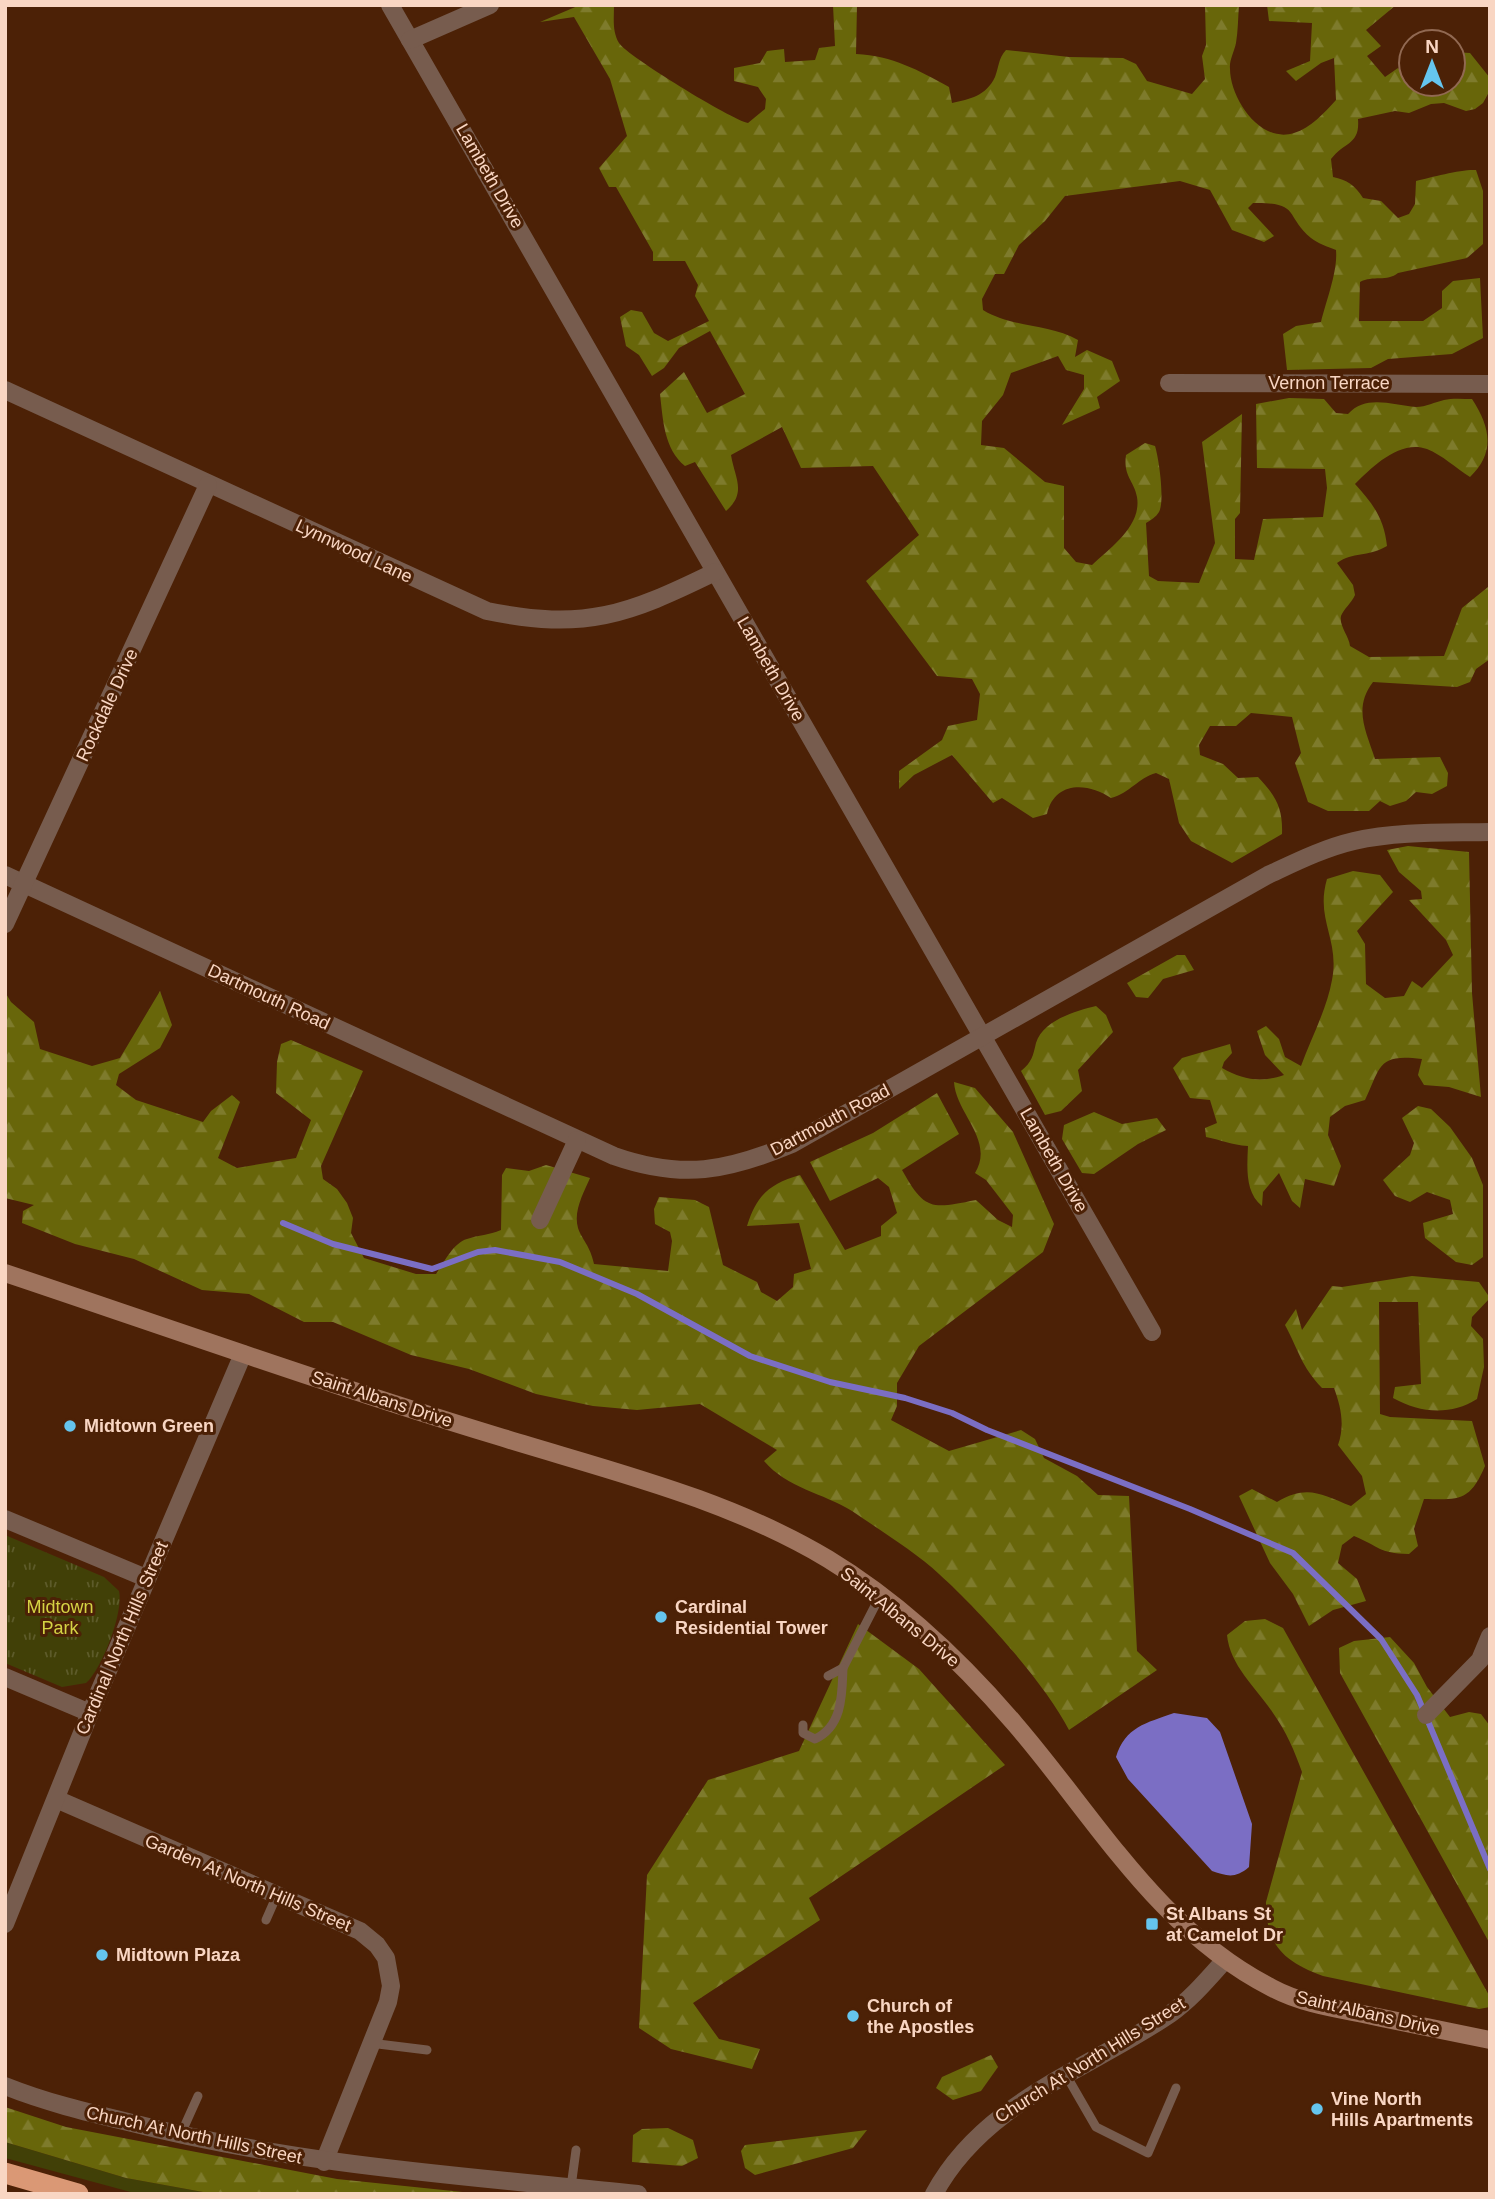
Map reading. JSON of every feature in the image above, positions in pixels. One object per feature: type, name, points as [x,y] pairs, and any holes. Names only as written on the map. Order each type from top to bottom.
[{"type":"highway","points":[[5,2173],[78,2194]]},
{"type":"street","name":"Lambeth Drive","points":[[390,5],[527,239],[1152,1332]]},
{"type":"street","points":[[410,40],[490,5]]},
{"type":"street","name":"Vernon Terrace","points":[[1169,383],[1490,384]]},
{"type":"street","name":"Lynnwood Lane","points":[[5,390],[486,611],[523,618],[596,619],[650,603],[715,572]]},
{"type":"street","name":"Rockdale Drive","points":[[5,924],[208,485]]},
{"type":"street","name":"Dartmouth Road","points":[[5,875],[577,1140],[643,1166],[671,1171],[703,1171],[736,1165],[792,1144],[1268,875],[1316,853],[1355,841],[1396,836],[1490,832]]},
{"type":"street","points":[[540,1220],[577,1140]]},
{"type":"street","name":"Saint Albans Drive","points":[[5,1273],[243,1354],[709,1502],[760,1523],[828,1560],[880,1596],[948,1653],[1015,1725],[1126,1866],[1194,1937],[1224,1962],[1275,1990],[1313,2004],[1490,2040]]},
{"type":"street","name":"Cardinal North Hills Street","points":[[5,1924],[11,1894],[56,1799],[146,1578],[243,1354]]},
{"type":"street","points":[[5,1519],[146,1578]]},
{"type":"street","points":[[1426,1715],[1480,1660],[1490,1636]]},
{"type":"street","points":[[5,1677],[90,1713]]},
{"type":"street","name":"Garden At North Hills Street","points":[[56,1799],[359,1931],[377,1945],[386,1958],[391,1986],[388,2002],[324,2162]]},
{"type":"street","name":"Church At North Hills Street","points":[[934,2194],[941,2180],[982,2130],[1000,2115],[1172,2012],[1224,1962]]},
{"type":"street","name":"Church At North Hills Street","points":[[5,2086],[70,2107],[180,2136],[324,2162],[638,2194]]},
{"type":"lane","points":[[803,1725],[803,1733],[815,1739],[827,1733],[842,1703],[843,1668],[880,1596]]},
{"type":"lane","points":[[828,1676],[843,1668]]},
{"type":"lane","points":[[266,1920],[277,1895]]},
{"type":"lane","points":[[370,2043],[427,2050]]},
{"type":"lane","points":[[1066,2075],[1096,2127],[1147,2153],[1176,2088]]},
{"type":"lane","points":[[180,2136],[198,2096]]},
{"type":"lane","points":[[571,2187],[576,2150]]},
{"type":"green space","points":[[580,5],[614,5],[615,34],[626,50],[702,100],[748,123],[765,109],[766,99],[758,87],[734,81],[734,68],[760,63],[767,51],[784,49],[785,62],[815,60],[819,48],[835,46],[833,5],[857,5],[856,54],[894,61],[927,75],[949,87],[952,103],[971,98],[987,89],[1006,50],[1069,57],[1123,58],[1136,64],[1147,81],[1192,94],[1205,79],[1202,56],[1206,45],[1205,5],[1239,5],[1236,43],[1230,66],[1231,81],[1249,116],[1270,132],[1281,135],[1306,128],[1336,100],[1334,58],[1321,63],[1296,81],[1286,71],[1310,61],[1312,23],[1269,21],[1267,5],[1396,5],[1366,30],[1381,46],[1367,56],[1385,77],[1397,69],[1397,98],[1467,98],[1467,53],[1470,53],[1490,78],[1490,90],[1483,103],[1466,111],[1444,103],[1431,104],[1409,113],[1395,111],[1358,119],[1357,134],[1331,159],[1333,177],[1350,184],[1363,198],[1381,201],[1398,218],[1409,214],[1415,204],[1416,181],[1476,170],[1483,191],[1483,244],[1467,258],[1360,282],[1359,321],[1423,321],[1442,308],[1442,291],[1453,281],[1480,278],[1483,338],[1452,354],[1388,359],[1371,368],[1287,370],[1283,334],[1296,326],[1321,322],[1333,276],[1336,250],[1311,238],[1290,212],[1279,205],[1253,203],[1248,208],[1274,236],[1264,242],[1232,230],[1210,190],[1180,181],[1065,196],[1045,221],[1019,245],[1004,274],[995,274],[982,299],[983,310],[994,316],[1055,331],[1078,340],[1075,357],[1087,350],[1112,361],[1120,381],[1097,397],[1100,408],[1062,425],[1084,389],[1084,375],[1066,370],[1058,356],[1011,373],[1003,395],[982,421],[981,445],[1004,448],[1045,482],[1064,486],[1064,548],[1076,562],[1092,565],[1123,536],[1135,517],[1137,497],[1127,473],[1126,455],[1145,443],[1155,446],[1161,480],[1161,507],[1146,523],[1149,576],[1158,581],[1199,583],[1215,543],[1202,442],[1242,414],[1240,513],[1235,519],[1235,559],[1254,560],[1263,519],[1323,517],[1327,488],[1325,469],[1257,468],[1256,404],[1289,398],[1324,399],[1336,413],[1348,414],[1371,402],[1416,407],[1447,399],[1472,399],[1483,420],[1488,440],[1484,459],[1478,468],[1470,477],[1438,455],[1417,447],[1387,456],[1355,484],[1377,512],[1387,546],[1337,563],[1353,585],[1355,595],[1341,616],[1341,624],[1350,646],[1369,657],[1444,656],[1462,608],[1488,587],[1490,659],[1476,669],[1470,682],[1457,687],[1373,682],[1362,710],[1375,759],[1440,757],[1448,773],[1447,786],[1432,794],[1416,792],[1406,801],[1390,806],[1380,801],[1369,811],[1328,811],[1308,802],[1295,763],[1301,753],[1292,717],[1251,713],[1236,726],[1210,726],[1199,745],[1200,755],[1223,764],[1238,778],[1258,777],[1274,797],[1280,810],[1282,834],[1232,863],[1191,841],[1179,823],[1169,779],[1156,773],[1111,798],[1082,787],[1064,790],[1051,803],[1047,814],[1033,818],[1002,798],[993,803],[952,755],[914,775],[899,789],[899,771],[942,740],[948,726],[977,720],[980,694],[972,679],[937,676],[866,581],[919,535],[873,466],[801,468],[782,427],[731,455],[738,491],[726,511],[695,462],[685,466],[678,459],[666,433],[660,394],[684,372],[707,413],[745,394],[710,331],[679,348],[664,368],[652,376],[639,355],[626,346],[620,317],[631,310],[642,312],[654,333],[668,341],[709,321],[695,296],[698,285],[685,261],[653,261],[653,252],[616,187],[609,187],[599,168],[627,136],[610,79],[574,17],[540,22]]},
{"type":"green space","points":[[1408,846],[1469,852],[1472,993],[1481,1097],[1449,1087],[1424,1085],[1418,1075],[1422,1059],[1396,1058],[1388,1061],[1378,1071],[1365,1100],[1345,1106],[1330,1117],[1328,1135],[1341,1166],[1334,1186],[1305,1179],[1300,1208],[1292,1201],[1279,1173],[1263,1192],[1262,1206],[1250,1187],[1248,1146],[1206,1137],[1205,1128],[1217,1123],[1210,1100],[1190,1098],[1173,1068],[1182,1058],[1230,1044],[1232,1053],[1222,1068],[1252,1079],[1284,1075],[1265,1055],[1257,1031],[1266,1026],[1279,1039],[1285,1057],[1301,1066],[1323,1013],[1334,966],[1324,906],[1327,879],[1353,871],[1380,875],[1393,892],[1357,931],[1365,944],[1366,984],[1385,998],[1404,996],[1412,981],[1422,988],[1453,955],[1446,940],[1409,900],[1422,899],[1421,891],[1399,872],[1387,850]]},
{"type":"green space","points":[[1177,955],[1185,955],[1194,970],[1163,979],[1148,998],[1136,997],[1127,983]]},
{"type":"green space","points":[[160,991],[172,1025],[160,1048],[119,1074],[116,1085],[136,1100],[203,1122],[211,1111],[232,1095],[240,1102],[218,1158],[237,1168],[296,1158],[311,1120],[276,1093],[277,1062],[281,1044],[291,1040],[363,1071],[321,1166],[323,1179],[337,1189],[347,1203],[353,1218],[351,1233],[364,1258],[416,1274],[436,1274],[453,1249],[462,1241],[501,1230],[502,1175],[506,1168],[529,1171],[546,1165],[590,1178],[580,1202],[577,1222],[594,1264],[668,1271],[672,1241],[670,1232],[655,1224],[654,1209],[659,1197],[695,1200],[709,1207],[723,1265],[757,1282],[761,1292],[777,1301],[793,1287],[794,1274],[811,1269],[799,1223],[747,1226],[760,1199],[780,1182],[800,1175],[845,1250],[881,1236],[881,1226],[897,1213],[889,1187],[878,1178],[830,1201],[810,1162],[873,1133],[937,1093],[959,1134],[902,1170],[917,1193],[931,1204],[949,1205],[976,1200],[998,1220],[1012,1227],[1013,1215],[986,1180],[975,1173],[980,1161],[978,1138],[956,1094],[954,1082],[975,1088],[1013,1132],[1054,1224],[1043,1252],[919,1346],[897,1383],[897,1406],[891,1420],[949,1451],[1021,1430],[1035,1439],[1044,1458],[1077,1476],[1098,1495],[1129,1496],[1137,1651],[1157,1670],[1069,1730],[1028,1669],[973,1607],[930,1566],[852,1511],[783,1478],[764,1461],[777,1450],[700,1404],[637,1410],[593,1406],[536,1394],[469,1369],[411,1355],[333,1322],[304,1322],[249,1294],[202,1290],[134,1259],[75,1244],[22,1223],[23,1211],[34,1205],[5,1198],[5,992],[11,1002],[34,1022],[40,1049],[92,1066],[120,1058]]},
{"type":"green space","points":[[1096,1006],[1106,1015],[1113,1032],[1078,1070],[1082,1091],[1061,1111],[1045,1115],[1021,1071],[1030,1062],[1036,1043],[1046,1028],[1061,1018]]},
{"type":"green space","points":[[1418,1106],[1431,1109],[1450,1127],[1472,1158],[1483,1185],[1483,1257],[1472,1265],[1456,1262],[1425,1238],[1423,1223],[1453,1214],[1450,1200],[1427,1192],[1410,1202],[1395,1196],[1383,1180],[1410,1155],[1414,1143],[1402,1118]]},
{"type":"green space","points":[[1094,1112],[1122,1124],[1157,1118],[1166,1130],[1138,1144],[1094,1174],[1082,1173],[1062,1139],[1064,1125]]},
{"type":"green space","points":[[1412,1276],[1479,1282],[1490,1298],[1472,1317],[1471,1326],[1483,1339],[1484,1367],[1477,1399],[1456,1408],[1435,1410],[1414,1407],[1393,1398],[1395,1387],[1421,1384],[1418,1302],[1379,1302],[1380,1414],[1390,1417],[1472,1421],[1485,1466],[1474,1486],[1462,1496],[1424,1499],[1414,1529],[1418,1546],[1409,1554],[1385,1551],[1354,1536],[1342,1545],[1338,1563],[1357,1579],[1366,1601],[1333,1610],[1309,1626],[1293,1594],[1270,1563],[1239,1496],[1252,1489],[1277,1502],[1306,1492],[1351,1506],[1366,1494],[1362,1476],[1338,1445],[1341,1416],[1334,1388],[1322,1388],[1315,1380],[1285,1325],[1296,1309],[1302,1330],[1332,1286],[1342,1287]]},
{"type":"green space","name":"Midtown Park","points":[[5,1535],[104,1577],[119,1591],[118,1612],[105,1653],[86,1683],[62,1687],[5,1663]]},
{"type":"green space","points":[[1265,1619],[1283,1628],[1490,1997],[1490,2007],[1479,2009],[1323,1976],[1288,1958],[1274,1941],[1269,1930],[1266,1902],[1302,1772],[1282,1727],[1233,1657],[1227,1635],[1245,1621]]},
{"type":"green space","points":[[858,1624],[919,1669],[1005,1765],[809,1898],[820,1920],[693,2003],[719,2039],[760,2049],[752,2069],[671,2049],[639,2028],[647,1875],[708,1780],[799,1751]]},
{"type":"green space","points":[[1390,1637],[1414,1663],[1427,1687],[1450,1717],[1469,1712],[1481,1714],[1490,1726],[1490,1944],[1340,1673],[1339,1648],[1354,1641]]},
{"type":"green space","points":[[991,2055],[998,2067],[981,2091],[953,2100],[936,2088],[942,2077]]},
{"type":"green space","points":[[5,2107],[66,2127],[337,2179],[482,2194],[214,2194],[126,2178],[5,2142]]},
{"type":"green space","points":[[668,2128],[693,2140],[698,2158],[682,2166],[632,2162],[633,2135],[642,2129]]},
{"type":"green space","points":[[867,2130],[853,2148],[755,2175],[745,2168],[741,2151],[745,2145]]},
{"type":"green space","points":[[5,2142],[126,2178],[214,2194],[138,2194],[5,2158]]},
{"type":"shaded area","points":[[1174,1713],[1207,1718],[1220,1732],[1252,1824],[1249,1867],[1235,1875],[1212,1871],[1128,1779],[1116,1757],[1131,1733],[1146,1723]]},
{"type":"waterway","points":[[283,1223],[333,1244],[432,1269],[478,1252],[495,1250],[560,1262],[637,1294],[750,1356],[830,1382],[905,1398],[952,1413],[987,1430],[1190,1509],[1293,1553],[1381,1639],[1417,1695],[1490,1869]]},
{"type":"place","name":"Midtown Green","points":[[70,1426]]},
{"type":"place","name":"Cardinal Residential Tower","points":[[661,1617]]},
{"type":"place","name":"St Albans St at Camelot Dr","points":[[1152,1924]]},
{"type":"place","name":"Midtown Plaza","points":[[102,1955]]},
{"type":"place","name":"Church of the Apostles","points":[[853,2016]]},
{"type":"place","name":"Vine North Hills Apartments","points":[[1317,2109]]}]
